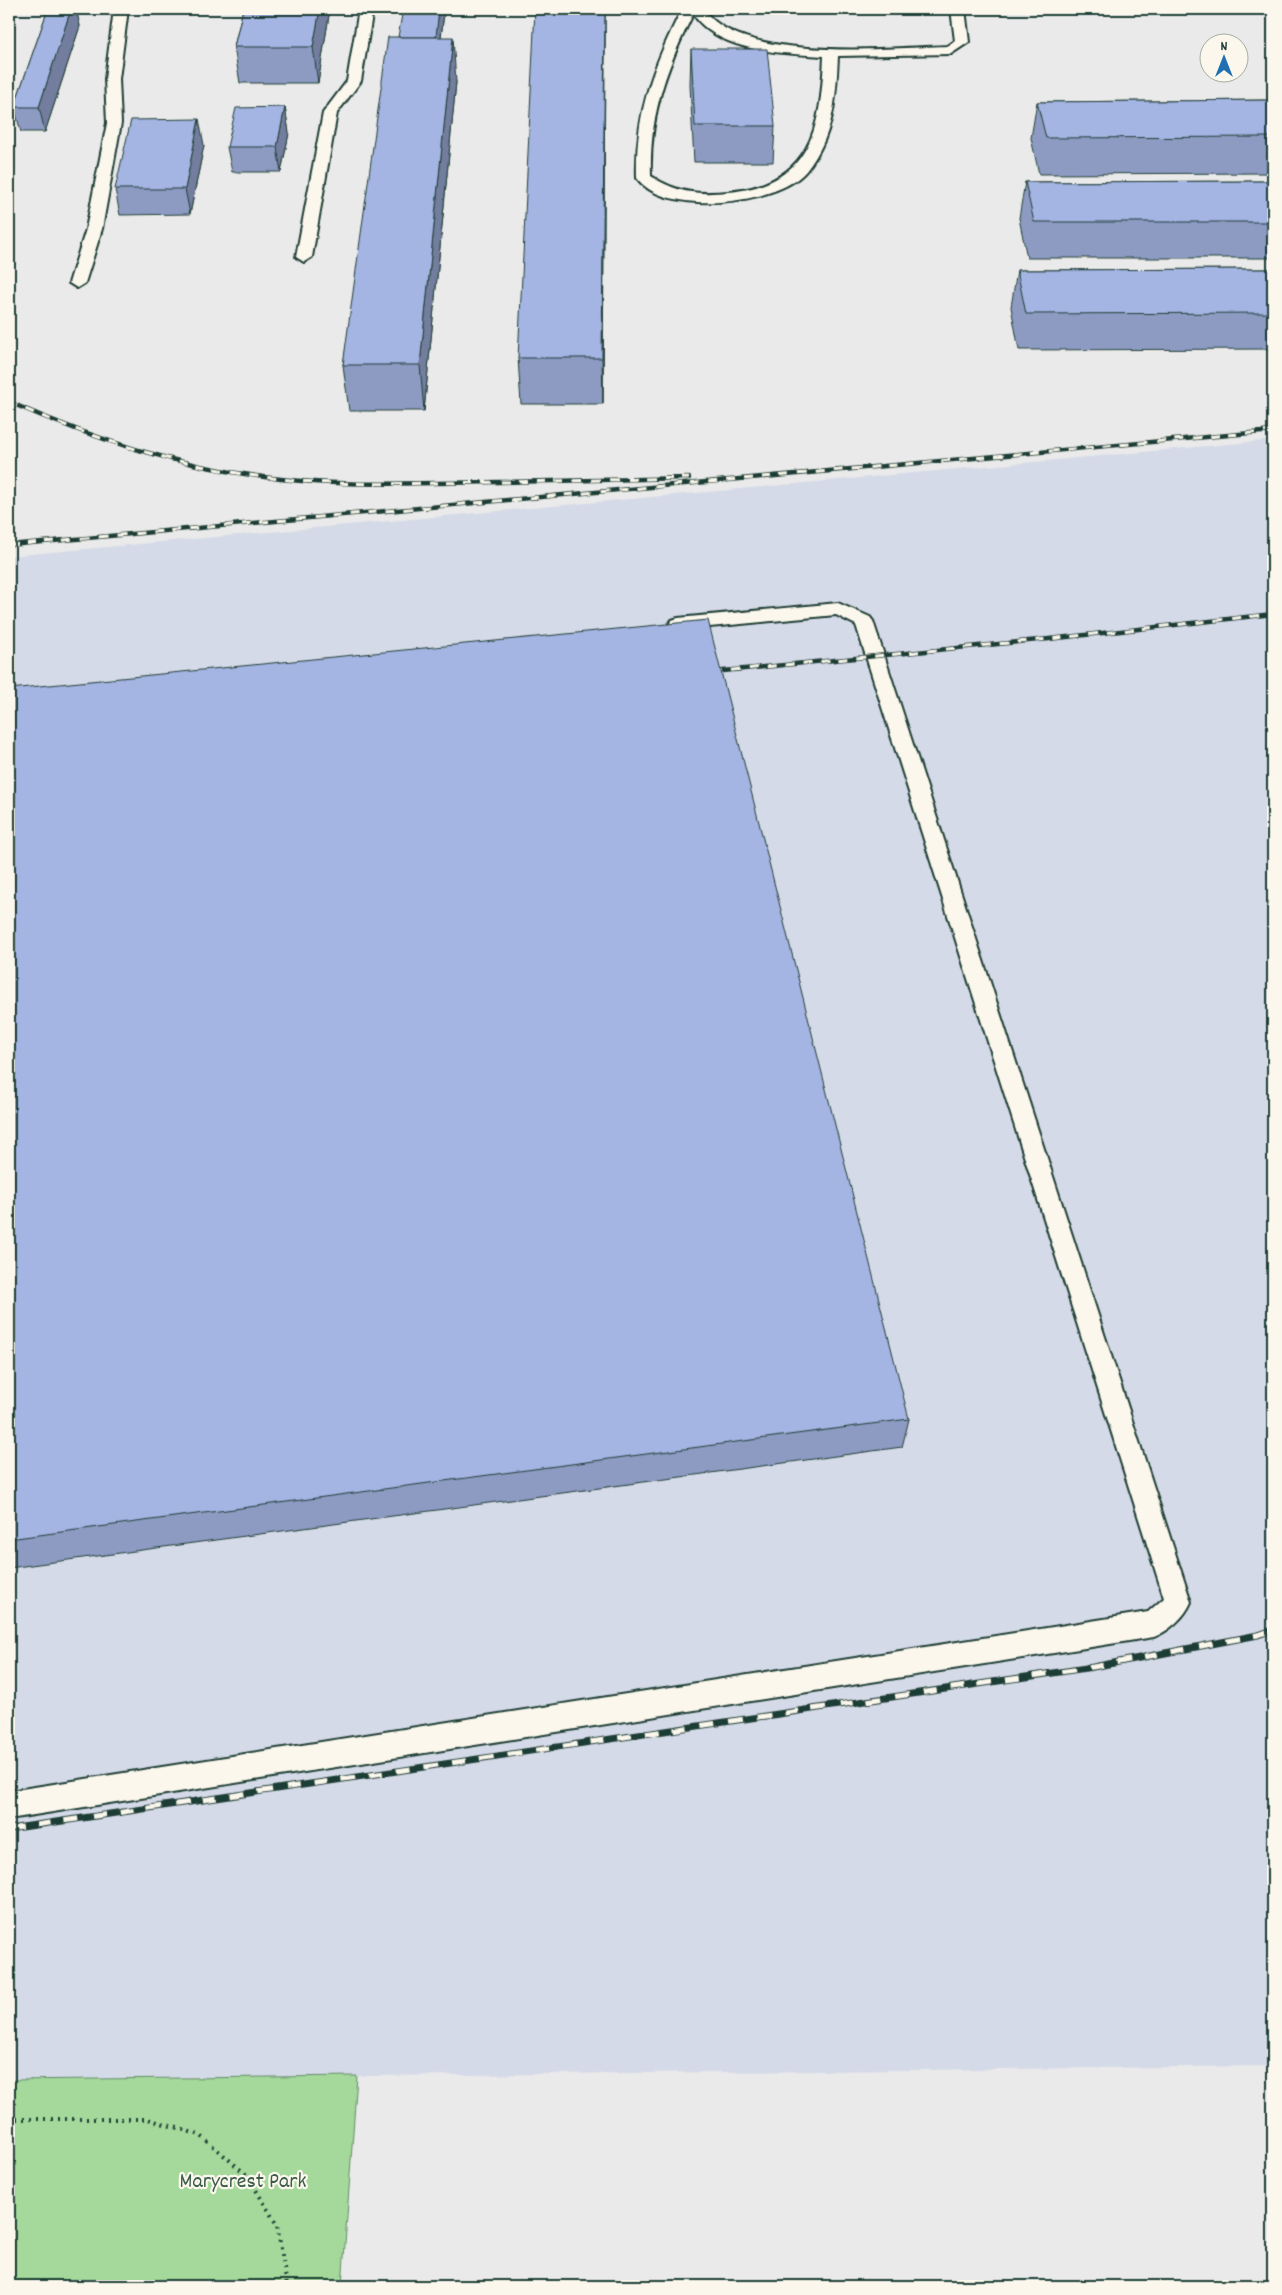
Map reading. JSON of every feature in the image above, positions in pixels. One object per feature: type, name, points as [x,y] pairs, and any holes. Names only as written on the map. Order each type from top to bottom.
[{"type":"lane","points":[[77,283],[94,229],[114,124],[112,79],[121,9]]},
{"type":"lane","points":[[304,257],[330,113],[354,81],[366,9]]},
{"type":"lane","points":[[689,9],[656,77],[649,103],[642,148],[644,178],[660,190],[687,198],[740,196],[774,186],[796,174],[812,152],[828,103],[831,52]]},
{"type":"lane","points":[[697,9],[708,25],[737,39],[772,49],[831,52],[951,50],[962,42],[958,9]]},
{"type":"lane","points":[[9,1805],[1154,1624],[1178,1602],[864,621],[838,609],[660,626]]},
{"type":"path","points":[[9,2119],[148,2119],[200,2135],[247,2175],[277,2225],[286,2286]]},
{"type":"shaded area","points":[[1273,440],[1273,2066],[9,2080],[9,556]]},
{"type":"green space","name":"Marycrest Park","points":[[357,2076],[342,2286],[9,2286],[9,2080]]},
{"type":"building","points":[[48,9],[71,9],[39,107],[14,107]]},
{"type":"building","points":[[243,9],[320,9],[313,47],[234,47]]},
{"type":"building","points":[[403,9],[439,9],[436,37],[398,37]]},
{"type":"building","points":[[535,9],[605,9],[602,358],[518,358]]},
{"type":"building","points":[[388,37],[453,37],[420,365],[343,365]]},
{"type":"building","points":[[691,49],[767,49],[775,126],[695,126]]},
{"type":"building","points":[[1273,100],[1273,137],[1046,138],[1037,102]]},
{"type":"building","points":[[285,107],[277,147],[227,147],[236,108]]},
{"type":"building","points":[[199,119],[185,189],[115,189],[131,120]]},
{"type":"building","points":[[1273,181],[1273,222],[1034,222],[1025,182]]},
{"type":"building","points":[[1273,269],[1273,313],[1026,314],[1017,270]]},
{"type":"building","points":[[708,620],[909,1419],[9,1539],[9,689]]},
{"type":"railway","points":[[11,403],[9,402],[75,429],[142,451],[211,468],[281,479],[378,484],[689,478]]},
{"type":"railway","points":[[9,545],[1273,431]]},
{"type":"railway","points":[[713,672],[1049,639],[1273,614]]},
{"type":"railway","points":[[9,1829],[1093,1667],[1258,1635],[1273,1630]]}]
